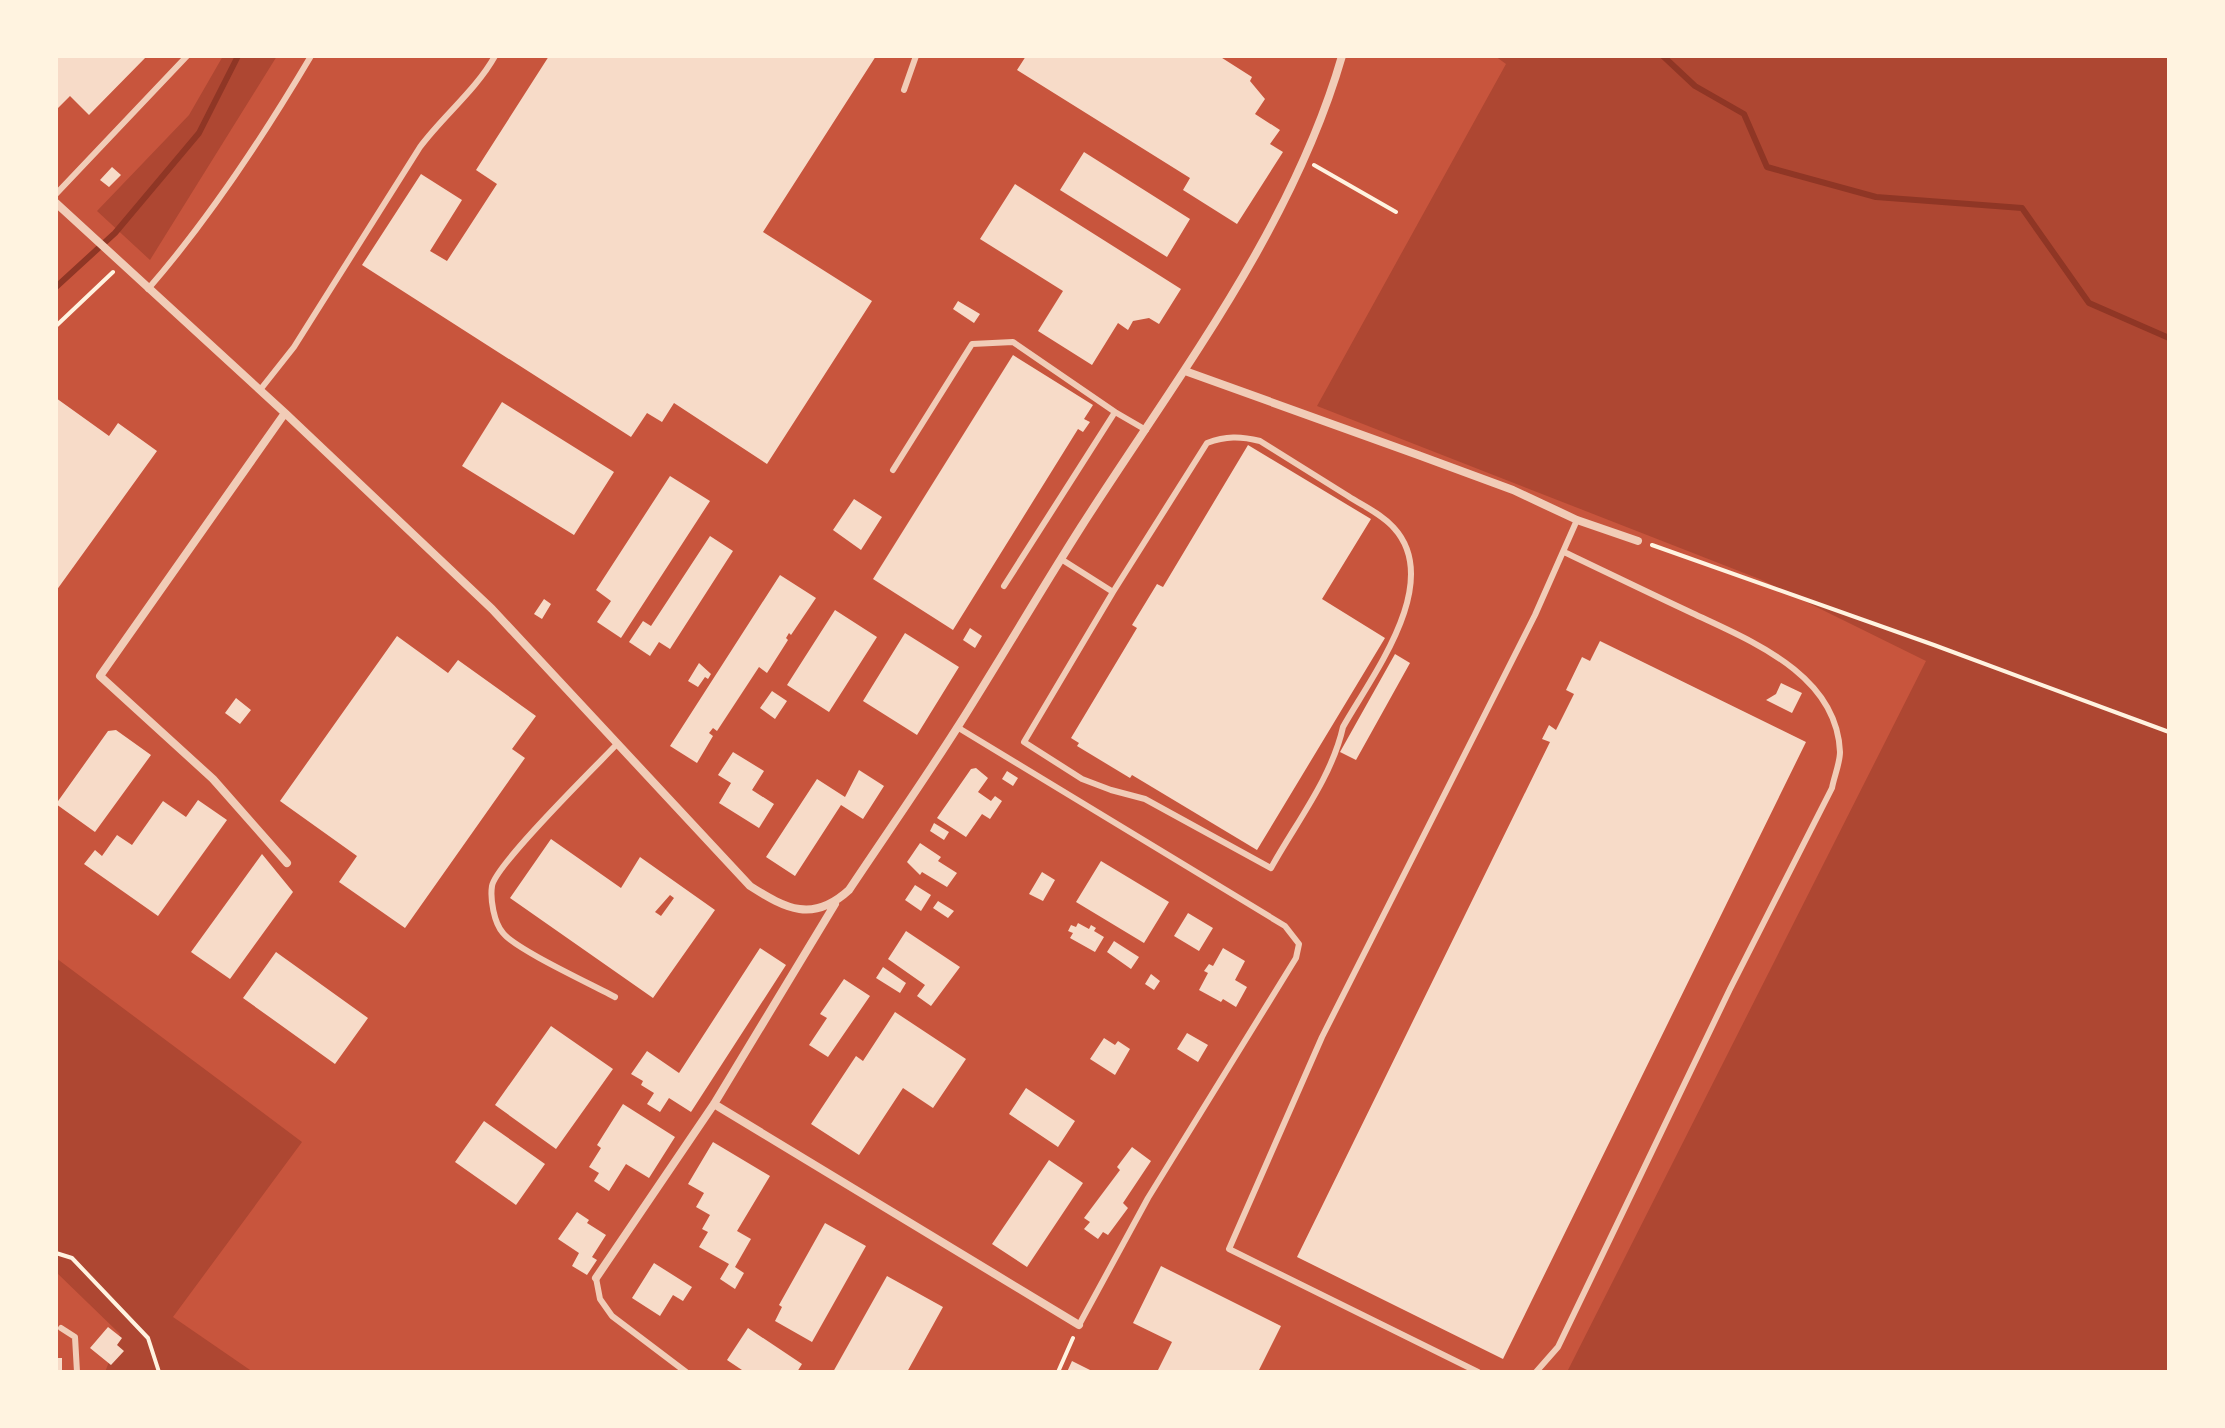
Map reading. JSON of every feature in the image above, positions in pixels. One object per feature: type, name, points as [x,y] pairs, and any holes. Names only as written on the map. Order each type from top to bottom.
[{"type":"street","points":[[596,1278],[714,1104],[835,903],[849,890],[957,727],[1061,559],[1185,371],[1238,283],[1304,160],[1330,98],[1342,56]]},
{"type":"street","points":[[56,203],[492,609],[750,886],[782,906],[812,909],[835,903]]},
{"type":"street","points":[[1185,371],[1513,490],[1577,520],[1638,541]]},
{"type":"street","points":[[285,413],[100,676],[213,779],[287,863]]},
{"type":"street","points":[[714,1104],[1079,1325]]},
{"type":"lane","points":[[56,194],[187,56]]},
{"type":"lane","points":[[148,289],[183,250],[311,56]]},
{"type":"lane","points":[[260,390],[294,347],[420,147],[485,73],[495,56]]},
{"type":"lane","points":[[904,90],[916,56]]},
{"type":"lane","points":[[893,470],[972,344],[1013,342],[1146,430]]},
{"type":"lane","points":[[1004,586],[1115,412]]},
{"type":"lane","points":[[1223,437],[1260,441],[1374,512],[1394,527],[1406,547],[1410,594],[1403,619],[1343,727],[1330,766],[1271,868],[1145,799],[1082,779],[1024,742],[1113,592],[1207,443],[1223,437]]},
{"type":"lane","points":[[1478,1372],[1229,1249],[1322,1037],[1535,615],[1577,520]]},
{"type":"lane","points":[[1536,1372],[1558,1347],[1730,989],[1832,788],[1840,753],[1833,723],[1821,697],[1794,666],[1754,642],[1564,552]]},
{"type":"lane","points":[[1061,559],[1113,592]]},
{"type":"lane","points":[[957,727],[1285,926],[1299,944],[1296,958],[1148,1198],[1079,1325]]},
{"type":"lane","points":[[615,997],[520,946],[503,933],[493,910],[491,884],[506,861],[617,744]]},
{"type":"lane","points":[[596,1278],[600,1299],[612,1316],[686,1372]]},
{"type":"lane","points":[[61,1328],[75,1337],[77,1372]]},
{"type":"path","points":[[1304,160],[1396,212]]},
{"type":"path","points":[[56,326],[121,265]]},
{"type":"path","points":[[1638,541],[2169,732]]},
{"type":"path","points":[[56,1253],[72,1258],[148,1338],[159,1372]]},
{"type":"path","points":[[1058,1372],[1079,1325]]},
{"type":"shaded area","points":[[223,56],[277,56],[150,260],[97,211],[189,115]]},
{"type":"shaded area","points":[[1495,56],[2169,56],[2169,1372],[1567,1372],[1926,661],[1762,580],[1317,406],[1506,64]]},
{"type":"shaded area","points":[[56,958],[302,1142],[173,1317],[253,1372],[105,1372],[120,1334],[56,1272]]},
{"type":"building","points":[[56,56],[147,56],[89,115],[70,96],[56,110]]},
{"type":"building","points":[[549,56],[876,56],[763,232],[872,301],[767,464],[674,403],[662,422],[647,413],[631,437],[362,265],[421,174],[462,200],[430,251],[447,261],[497,184],[476,170]]},
{"type":"building","points":[[1026,56],[1219,56],[1252,77],[1250,81],[1265,99],[1255,114],[1280,130],[1270,144],[1283,152],[1237,224],[1183,190],[1190,178],[1017,70]]},
{"type":"building","points":[[1084,152],[1190,219],[1167,257],[1060,190]]},
{"type":"building","points":[[112,167],[121,175],[109,187],[100,180]]},
{"type":"building","points":[[1015,184],[1181,289],[1159,324],[1149,318],[1133,321],[1128,330],[1118,323],[1092,365],[1038,331],[1063,291],[980,239]]},
{"type":"building","points":[[958,301],[980,314],[974,323],[953,309]]},
{"type":"building","points":[[1013,355],[1093,405],[1084,419],[1090,422],[1083,432],[1078,429],[953,630],[873,579]]},
{"type":"building","points":[[56,398],[109,436],[118,423],[157,451],[56,591]]},
{"type":"building","points":[[502,402],[614,472],[574,535],[462,466]]},
{"type":"building","points":[[1248,445],[1371,519],[1322,599],[1385,638],[1257,850],[1132,775],[1130,778],[1077,746],[1079,743],[1071,738],[1137,628],[1132,625],[1157,584],[1163,587]]},
{"type":"building","points":[[670,476],[710,501],[621,638],[597,622],[611,601],[596,590]]},
{"type":"building","points":[[854,499],[882,517],[861,550],[833,530]]},
{"type":"building","points":[[710,536],[733,551],[670,649],[659,642],[650,656],[629,642],[643,621],[651,626]]},
{"type":"building","points":[[780,575],[816,598],[791,635],[789,633],[788,640],[767,673],[759,667],[717,731],[713,728],[709,733],[713,736],[697,763],[670,746]]},
{"type":"building","points":[[544,599],[551,604],[542,619],[534,614]]},
{"type":"building","points":[[835,610],[877,637],[829,712],[787,685]]},
{"type":"building","points":[[970,628],[982,636],[975,648],[963,640]]},
{"type":"building","points":[[905,633],[959,667],[917,735],[863,701]]},
{"type":"building","points":[[397,636],[448,673],[458,660],[536,716],[512,749],[525,758],[405,928],[339,882],[357,856],[280,801]]},
{"type":"building","points":[[1600,641],[1806,742],[1503,1359],[1297,1257],[1550,742],[1542,739],[1549,725],[1556,730],[1574,694],[1566,690],[1582,657],[1590,661]]},
{"type":"building","points":[[1395,654],[1410,663],[1356,760],[1340,752]]},
{"type":"building","points":[[699,663],[711,674],[698,687],[688,681]]},
{"type":"building","points":[[1781,683],[1802,693],[1792,713],[1766,700],[1776,694]]},
{"type":"building","points":[[772,691],[787,701],[775,719],[760,708]]},
{"type":"building","points":[[236,698],[251,710],[240,724],[225,713]]},
{"type":"building","points":[[116,730],[151,755],[95,832],[56,804],[108,731]]},
{"type":"building","points":[[733,752],[764,771],[752,790],[774,804],[759,828],[719,803],[731,783],[718,775]]},
{"type":"building","points":[[976,768],[988,778],[978,792],[991,801],[995,796],[1002,801],[990,819],[982,814],[966,837],[937,818],[971,769]]},
{"type":"building","points":[[859,770],[884,786],[863,819],[841,805],[795,876],[766,857],[817,779],[845,797]]},
{"type":"building","points":[[1007,771],[1018,778],[1013,786],[1002,779]]},
{"type":"building","points":[[198,800],[227,820],[158,916],[84,864],[95,850],[102,856],[117,835],[132,845],[163,801],[186,817]]},
{"type":"building","points":[[934,823],[949,832],[944,840],[930,831]]},
{"type":"building","points":[[551,839],[621,888],[640,857],[715,910],[653,998],[510,898]],"holes":[[[670,895],[674,898],[661,916],[655,912]]]},
{"type":"building","points":[[920,843],[941,857],[938,861],[957,873],[947,887],[922,872],[920,875],[907,862]]},
{"type":"building","points":[[262,854],[293,892],[230,979],[191,952]]},
{"type":"building","points":[[1101,861],[1169,902],[1144,943],[1076,902]]},
{"type":"building","points":[[1042,872],[1055,880],[1043,901],[1029,894]]},
{"type":"building","points":[[915,885],[931,895],[921,911],[905,900]]},
{"type":"building","points":[[938,901],[954,911],[948,918],[933,908]]},
{"type":"building","points":[[1188,913],[1213,928],[1199,951],[1174,936]]},
{"type":"building","points":[[1078,923],[1089,929],[1091,925],[1104,937],[1095,952],[1070,938],[1073,933],[1068,931],[1071,925],[1076,927]]},
{"type":"building","points":[[906,931],[960,967],[931,1006],[917,996],[925,985],[888,959]]},
{"type":"building","points":[[1114,941],[1139,957],[1131,969],[1107,952]]},
{"type":"building","points":[[760,948],[786,965],[691,1112],[669,1098],[660,1112],[647,1104],[654,1093],[631,1074],[647,1051],[679,1073]]},
{"type":"building","points":[[1223,948],[1245,961],[1235,980],[1247,987],[1236,1007],[1199,990],[1208,973],[1204,971],[1209,964],[1213,966]]},
{"type":"building","points":[[276,952],[368,1018],[335,1064],[243,998]]},
{"type":"building","points":[[883,967],[906,983],[900,993],[876,978]]},
{"type":"building","points":[[1151,974],[1160,981],[1154,990],[1145,984]]},
{"type":"building","points":[[844,979],[870,996],[828,1057],[809,1045],[827,1018],[820,1014]]},
{"type":"building","points":[[895,1012],[966,1059],[933,1108],[903,1088],[859,1155],[811,1124],[856,1056],[863,1061]]},
{"type":"building","points":[[551,1026],[613,1069],[556,1149],[495,1105]]},
{"type":"building","points":[[1187,1033],[1208,1045],[1198,1062],[1177,1049]]},
{"type":"building","points":[[1104,1038],[1115,1045],[1118,1041],[1130,1049],[1115,1075],[1090,1059]]},
{"type":"building","points":[[1026,1088],[1075,1121],[1058,1147],[1009,1114]]},
{"type":"building","points":[[623,1104],[675,1137],[649,1178],[626,1164],[609,1191],[594,1181],[599,1173],[589,1167],[601,1148],[597,1145]]},
{"type":"building","points":[[484,1121],[545,1164],[516,1205],[455,1162]]},
{"type":"building","points":[[713,1142],[770,1176],[737,1231],[751,1239],[735,1267],[744,1273],[735,1289],[720,1279],[729,1264],[699,1247],[708,1232],[702,1229],[710,1215],[696,1207],[704,1193],[688,1184]]},
{"type":"building","points":[[1132,1147],[1151,1161],[1123,1203],[1128,1208],[1108,1235],[1103,1232],[1098,1239],[1084,1229],[1090,1222],[1084,1218],[1120,1170],[1117,1167]]},
{"type":"building","points":[[1049,1160],[1083,1183],[1027,1267],[992,1244]]},
{"type":"building","points":[[577,1212],[589,1220],[587,1223],[606,1235],[592,1257],[597,1260],[587,1275],[572,1266],[579,1253],[558,1239]]},
{"type":"building","points":[[825,1223],[866,1246],[812,1342],[775,1321],[782,1307],[779,1305]]},
{"type":"building","points":[[654,1263],[692,1287],[683,1301],[673,1295],[660,1316],[632,1298]]},
{"type":"building","points":[[1161,1266],[1281,1326],[1258,1372],[1157,1372],[1172,1342],[1133,1323]]},
{"type":"building","points":[[887,1276],[943,1307],[907,1372],[833,1372]]},
{"type":"building","points":[[108,1327],[122,1338],[117,1345],[124,1351],[111,1365],[90,1348]]},
{"type":"building","points":[[748,1328],[802,1364],[797,1372],[745,1372],[727,1360]]},
{"type":"building","points":[[56,1358],[62,1358],[62,1372],[56,1372]]},
{"type":"building","points":[[1072,1361],[1094,1372],[1067,1372]]},
{"type":"waterway","points":[[56,287],[115,233],[199,133],[238,56]]},
{"type":"waterway","points":[[1663,56],[1695,86],[1744,114],[1767,167],[1876,197],[2022,208],[2089,303],[2169,338]]}]
